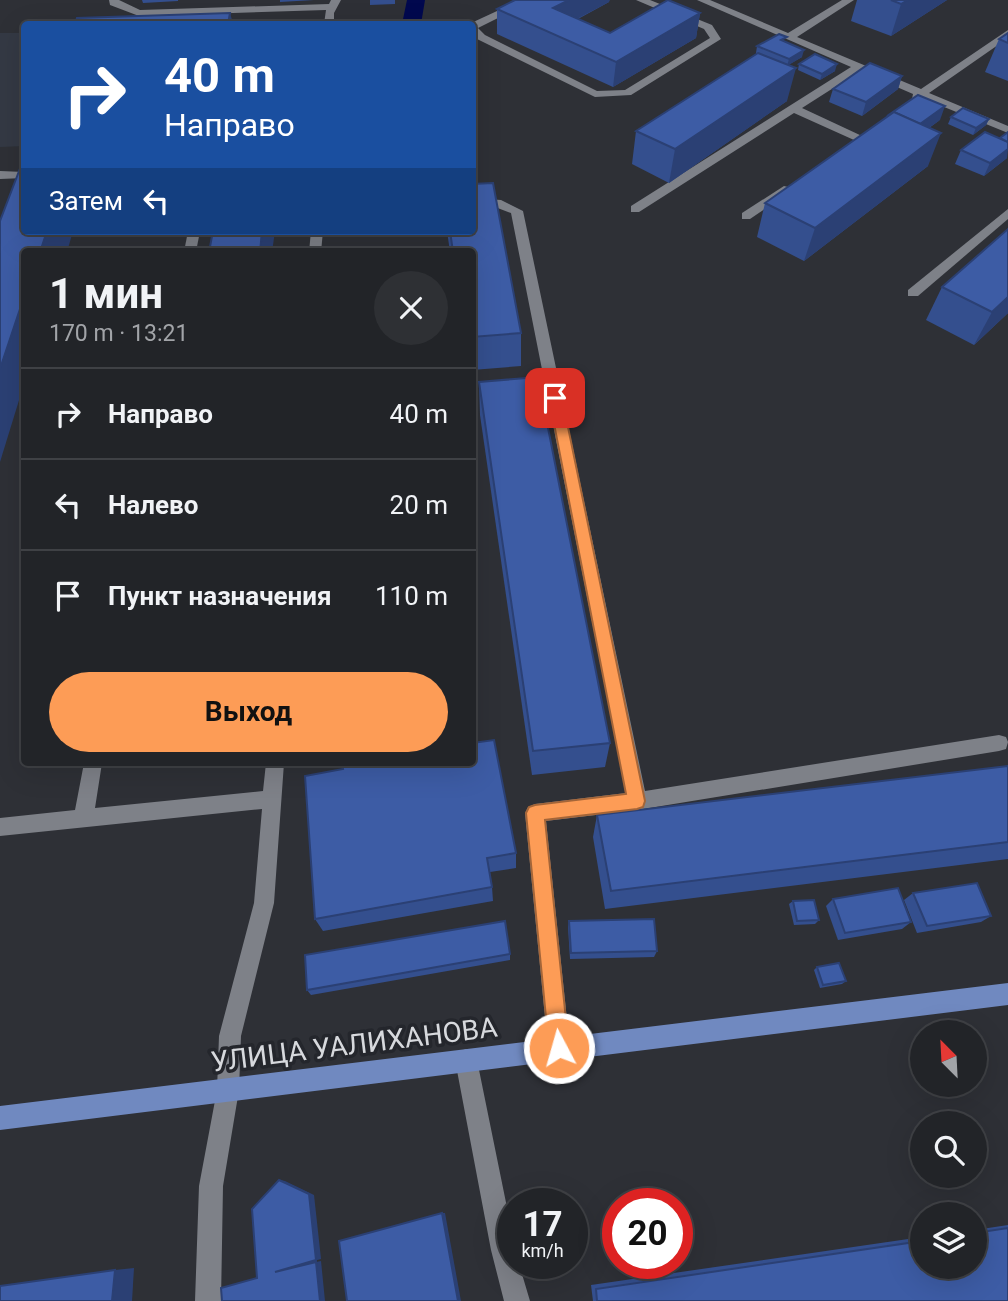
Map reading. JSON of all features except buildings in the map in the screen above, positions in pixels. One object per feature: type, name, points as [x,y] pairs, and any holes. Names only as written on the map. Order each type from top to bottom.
[{"type":"main road","name":"УЛИЦА УАЛИХАНОВА","points":[[0,1118],[1008,994]]},
{"type":"street","points":[[114,0],[113,3],[139,13],[334,3],[328,21]]},
{"type":"street","points":[[476,26],[529,0]]},
{"type":"street","points":[[476,32],[481,37],[595,94],[627,93],[716,39],[708,27],[641,0]]},
{"type":"street","points":[[702,0],[1008,130]]},
{"type":"street","points":[[789,37],[849,0]]},
{"type":"street","points":[[901,108],[1008,33]]},
{"type":"street","points":[[635,209],[859,66]]},
{"type":"street","points":[[793,108],[863,134],[847,146]]},
{"type":"street","points":[[0,175],[21,175]]},
{"type":"street","points":[[15,188],[21,177]]},
{"type":"street","points":[[746,216],[791,185]]},
{"type":"street","points":[[476,202],[497,203],[517,211],[637,801]]},
{"type":"street","points":[[912,293],[1008,213]]},
{"type":"street","points":[[559,1048],[535,813],[637,801],[999,743]]},
{"type":"street","points":[[83,820],[92,766]]},
{"type":"street","points":[[208,1301],[211,1186],[228,1090],[230,1036],[264,903],[275,766]]},
{"type":"street","points":[[0,827],[273,799]]},
{"type":"street","points":[[466,1060],[503,1250],[517,1301]]},
{"type":"shaded area","points":[[0,33],[21,33],[21,146],[0,147]]},
{"type":"waterway","points":[[412,21],[416,0]]},
{"type":"route","points":[[555,398],[637,801],[535,813],[559,1048]]}]
